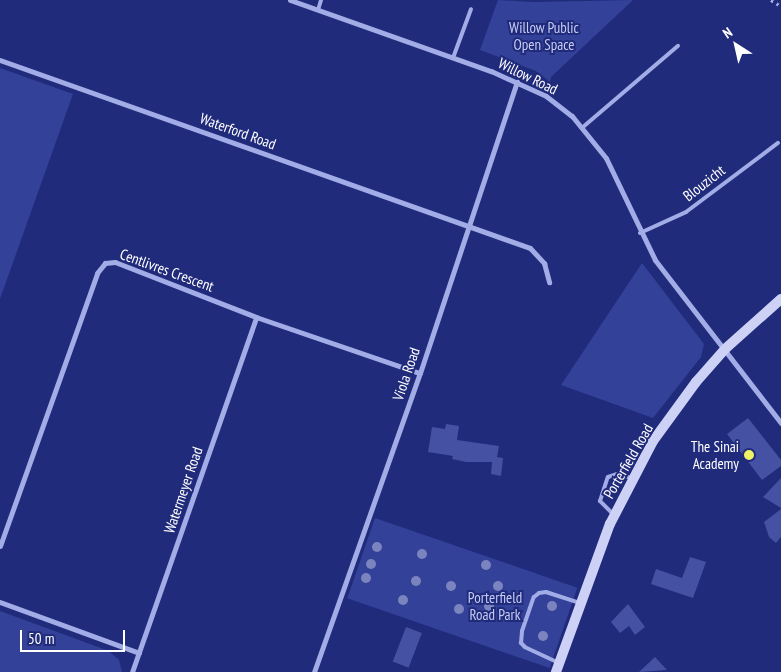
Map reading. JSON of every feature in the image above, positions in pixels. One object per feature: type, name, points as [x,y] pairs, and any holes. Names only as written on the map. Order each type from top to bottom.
[{"type":"street","name":"Willow Road","points":[[290,0],[517,82],[546,96],[583,127],[606,158],[640,233],[674,286],[781,423]]},
{"type":"street","name":"Waterford Road","points":[[0,60],[530,248],[544,263],[549,282]]},
{"type":"street","name":"Viola Road","points":[[314,672],[420,372],[467,226],[517,82]]},
{"type":"street","name":"Centlivres Crescent","points":[[0,546],[101,266],[116,262],[256,317],[420,372]]},
{"type":"street","name":"Porterfield Road","points":[[557,668],[614,516],[632,478],[696,382],[725,349],[781,299]]},
{"type":"street","name":"Watermeyer Road","points":[[132,672],[256,317]]},
{"type":"street","points":[[0,602],[139,653]]},
{"type":"lane","points":[[318,10],[321,0]]},
{"type":"lane","points":[[453,58],[471,9]]},
{"type":"lane","points":[[583,127],[678,46]]},
{"type":"lane","name":"Blouzicht","points":[[640,233],[686,212],[778,143]]},
{"type":"lane","points":[[614,516],[600,501],[608,477],[617,474],[632,478]]},
{"type":"lane","points":[[557,668],[521,643],[522,630],[534,597],[539,593],[546,592],[580,603]]},
{"type":"path","points":[[771,0],[781,6]]},
{"type":"green space","name":"Willow Public Open Space","points":[[498,0],[534,2],[633,0],[551,77],[550,82],[536,71],[480,50]]},
{"type":"green space","points":[[0,68],[73,94],[0,299]]},
{"type":"green space","points":[[642,263],[704,344],[701,357],[653,418],[561,385]]},
{"type":"green space","name":"Porterfield Road Park","points":[[375,518],[577,588],[550,668],[347,598]]},
{"type":"green space","points":[[0,611],[109,651],[119,660],[122,672],[0,672]]},
{"type":"building","points":[[748,418],[781,460],[781,466],[762,480],[727,434]]},
{"type":"building","points":[[446,424],[459,426],[457,440],[499,446],[497,457],[503,458],[501,476],[491,474],[492,462],[466,462],[452,459],[453,456],[428,452],[432,427],[445,429]]},
{"type":"building","points":[[781,478],[781,508],[763,497]]},
{"type":"building","points":[[781,509],[781,537],[776,543],[769,537],[764,522]]},
{"type":"building","points":[[690,557],[706,562],[693,598],[651,584],[656,569],[682,578]]},
{"type":"building","points":[[628,604],[645,627],[635,635],[629,626],[620,633],[611,622]]},
{"type":"building","points":[[406,627],[422,633],[409,668],[393,662]]},
{"type":"building","points":[[655,657],[667,670],[639,672]]},
{"type":"place","name":"The Sinai Academy","points":[[749,455]]}]
